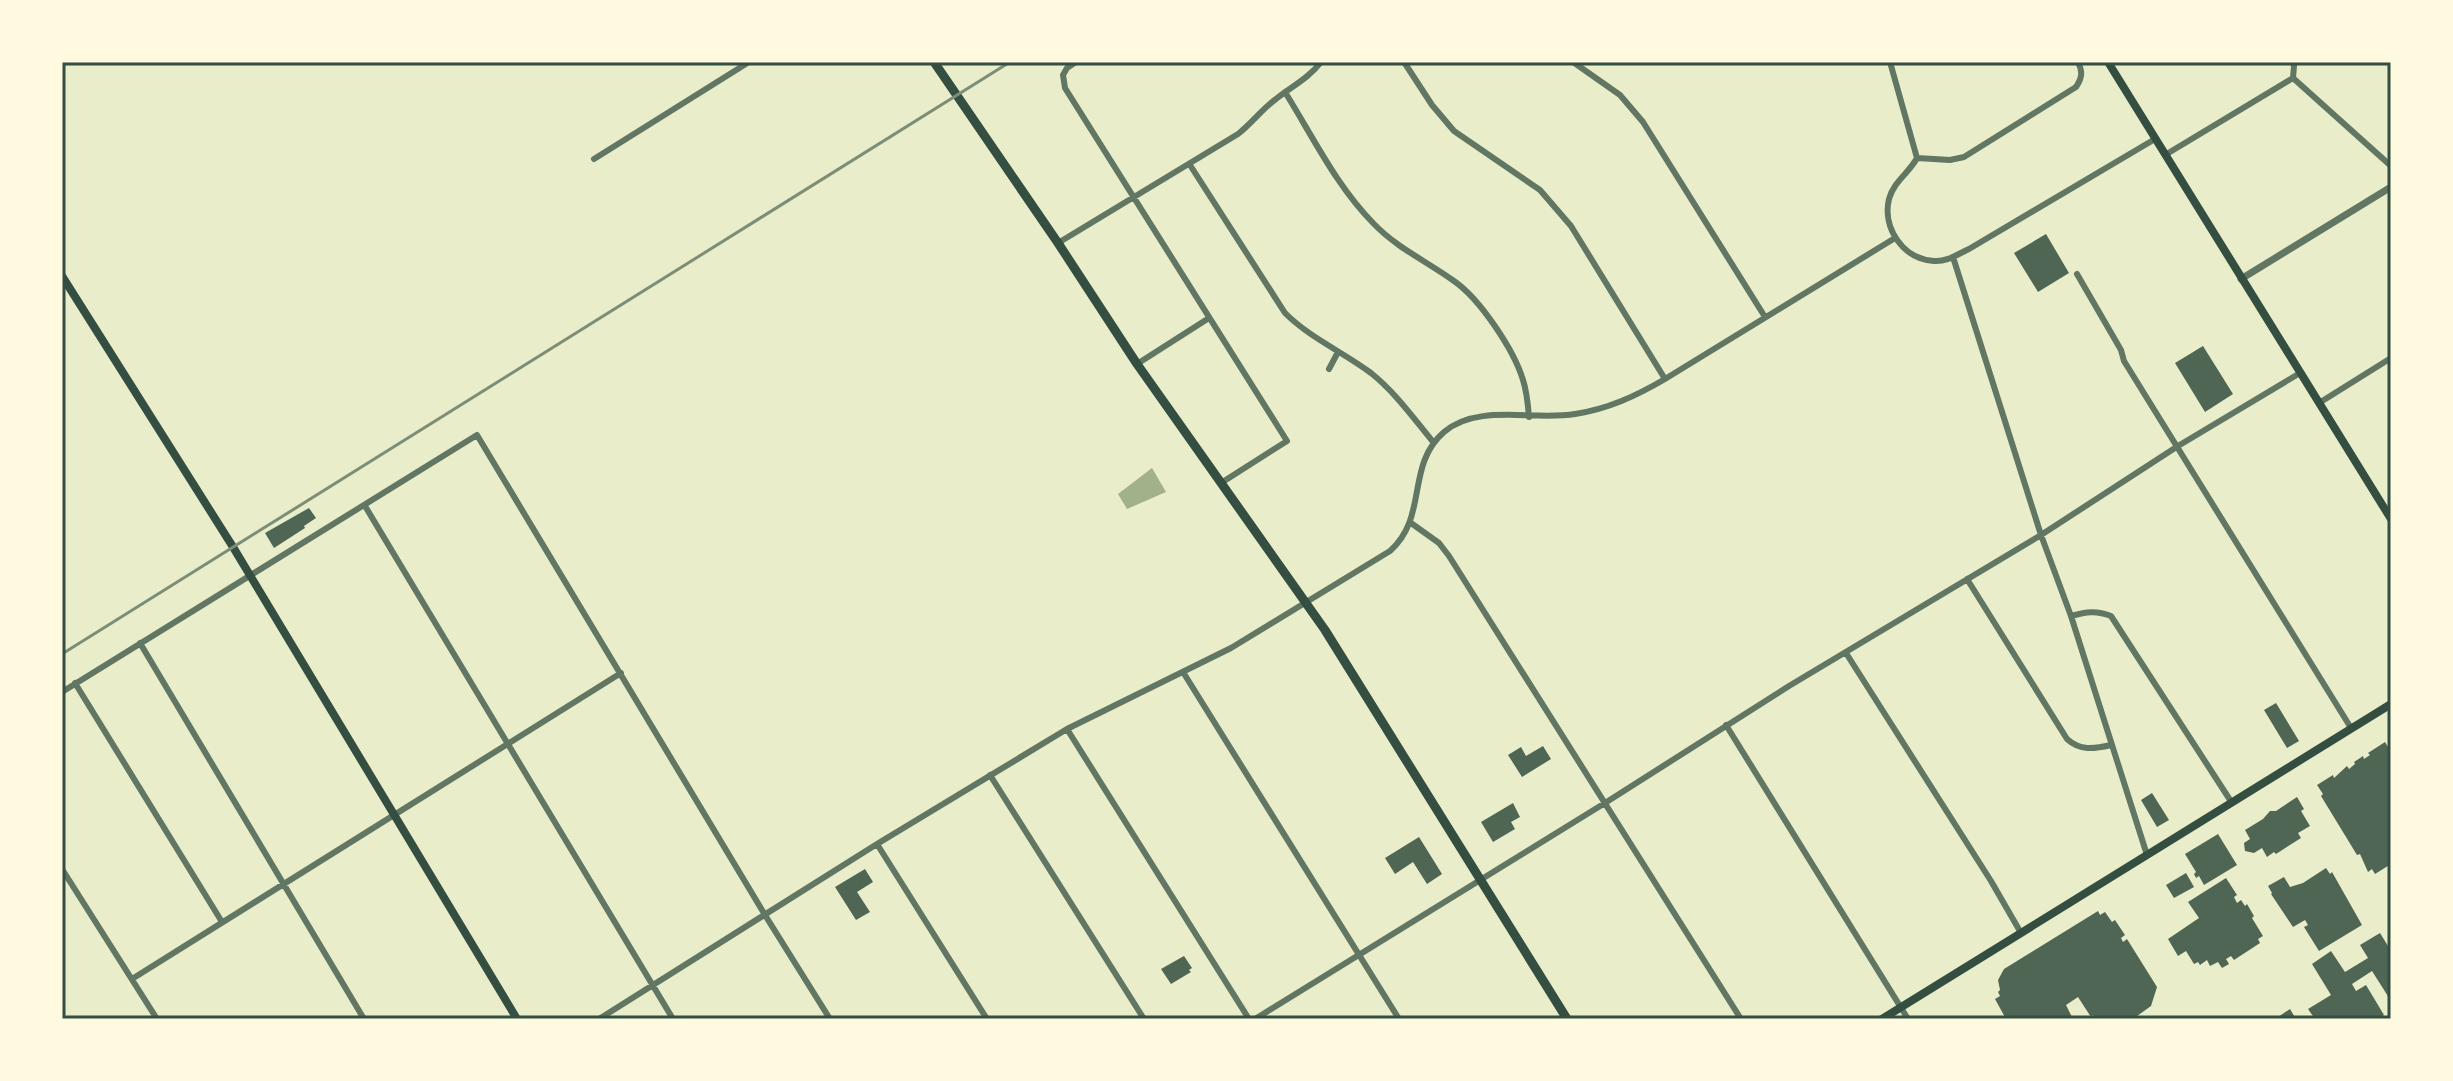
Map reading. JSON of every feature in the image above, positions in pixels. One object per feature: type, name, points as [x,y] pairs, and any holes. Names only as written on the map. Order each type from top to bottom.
[{"type":"main road","points":[[934,62],[1137,364],[1325,630],[1567,1019]]},
{"type":"main road","points":[[2108,62],[2391,519]]},
{"type":"main road","points":[[62,276],[250,575],[517,1019]]},
{"type":"main road","points":[[1882,1019],[2391,704]]},
{"type":"street","points":[[594,159],[749,62]]},
{"type":"street","points":[[1076,62],[1063,75],[1065,88],[1287,441],[1221,483]]},
{"type":"street","points":[[1058,243],[1238,134],[1321,62]]},
{"type":"street","points":[[1404,62],[1432,105],[1454,131],[1528,180],[1556,206],[1665,379]]},
{"type":"street","points":[[1573,62],[1606,84],[1643,122],[1765,317]]},
{"type":"street","points":[[1890,62],[1917,158]]},
{"type":"street","points":[[1917,158],[1950,160],[1964,157],[2076,87],[2082,78],[2078,62]]},
{"type":"street","points":[[2292,62],[2293,78]]},
{"type":"street","points":[[2165,155],[2293,78]]},
{"type":"street","points":[[2293,78],[2391,166]]},
{"type":"street","points":[[1285,92],[1346,191],[1376,226],[1398,245],[1467,290],[1486,313],[1520,369],[1529,417]]},
{"type":"street","points":[[1917,158],[1893,188],[1888,218],[1895,238],[1904,248],[1922,258],[1944,260],[2155,139]]},
{"type":"street","points":[[1190,165],[1285,313],[1375,376],[1396,396],[1434,443]]},
{"type":"street","points":[[2241,279],[2391,187]]},
{"type":"street","points":[[599,1019],[1067,729],[1244,640],[1390,551],[1400,542],[1411,523],[1420,471],[1434,443],[1444,432],[1477,416],[1565,416],[1625,400],[1665,379],[1895,238]]},
{"type":"street","points":[[1953,257],[2147,855]]},
{"type":"street","points":[[2077,274],[2121,350],[2124,361],[2351,728]]},
{"type":"street","points":[[1137,364],[1209,318]]},
{"type":"street","points":[[1329,369],[1338,352]]},
{"type":"street","points":[[2319,403],[2391,358]]},
{"type":"street","points":[[1067,729],[1252,1019],[1481,881],[1726,725],[2041,535],[2178,446],[2300,373]]},
{"type":"street","points":[[62,692],[477,435],[830,1019]]},
{"type":"street","points":[[365,506],[673,1019]]},
{"type":"street","points":[[1411,523],[1439,543],[1449,556],[1741,1019]]},
{"type":"street","points":[[1967,579],[2067,739],[2086,749],[2111,745]]},
{"type":"street","points":[[2071,616],[2088,612],[2111,616],[2232,803]]},
{"type":"street","points":[[140,643],[364,1019]]},
{"type":"street","points":[[1846,653],[2021,933]]},
{"type":"street","points":[[1183,672],[1399,1019]]},
{"type":"street","points":[[132,979],[621,673]]},
{"type":"street","points":[[75,683],[222,922]]},
{"type":"street","points":[[1726,725],[1908,1019]]},
{"type":"street","points":[[990,775],[1144,1019]]},
{"type":"street","points":[[877,844],[987,1019]]},
{"type":"street","points":[[62,869],[157,1019]]},
{"type":"shaded area","points":[[1152,468],[1166,492],[1127,509],[1118,494]]},
{"type":"building","points":[[2046,234],[2069,273],[2038,292],[2014,253]]},
{"type":"building","points":[[2203,346],[2233,394],[2205,412],[2175,363]]},
{"type":"building","points":[[309,508],[316,518],[274,548],[265,533]]},
{"type":"building","points":[[2276,703],[2299,741],[2287,748],[2264,710]]},
{"type":"building","points":[[2385,742],[2391,752],[2391,864],[2375,874],[2372,869],[2368,872],[2317,785],[2333,775],[2334,778],[2347,766],[2349,769],[2354,762],[2363,756],[2364,759]]},
{"type":"building","points":[[1543,746],[1551,759],[1522,777],[1508,755],[1521,747],[1526,756]]},
{"type":"building","points":[[2152,793],[2169,820],[2157,827],[2141,800]]},
{"type":"building","points":[[2297,797],[2310,826],[2298,833],[2301,838],[2267,857],[2262,848],[2254,853],[2245,851],[2244,843],[2250,839],[2245,830],[2270,811],[2276,811]]},
{"type":"building","points":[[1513,803],[1520,817],[1511,822],[1515,829],[1493,842],[1481,822]]},
{"type":"building","points":[[2218,834],[2237,865],[2204,885],[2199,876],[2196,878],[2196,872],[2185,854]]},
{"type":"building","points":[[1419,837],[1442,874],[1427,884],[1413,862],[1395,874],[1385,858]]},
{"type":"building","points":[[2326,868],[2330,874],[2332,872],[2362,925],[2319,951],[2304,927],[2308,925],[2305,920],[2293,927],[2268,886],[2284,877],[2290,887],[2303,883]]},
{"type":"building","points":[[865,869],[873,882],[857,892],[870,912],[856,920],[835,887]]},
{"type":"building","points":[[2186,873],[2194,887],[2174,898],[2166,885]]},
{"type":"building","points":[[2226,878],[2237,895],[2234,897],[2237,903],[2241,900],[2245,906],[2247,904],[2263,936],[2258,939],[2260,943],[2234,960],[2231,956],[2226,959],[2229,964],[2222,968],[2218,962],[2210,966],[2207,960],[2200,965],[2198,962],[2194,964],[2186,951],[2178,956],[2168,939],[2199,918],[2188,902]]},
{"type":"building","points":[[2098,911],[2100,915],[2105,912],[2112,922],[2115,920],[2125,935],[2121,938],[2123,942],[2127,939],[2157,987],[2151,1006],[2133,1019],[2095,1019],[2078,997],[2066,1005],[2073,1019],[2006,1019],[1995,999],[2000,996],[1998,980],[2004,969]]},
{"type":"building","points":[[2380,933],[2388,946],[2391,944],[2391,1001],[2372,971],[2352,984],[2356,991],[2366,985],[2384,1015],[2378,1019],[2315,1019],[2308,1009],[2331,995],[2312,964],[2331,951],[2345,972],[2368,958],[2360,945]]},
{"type":"building","points":[[1184,956],[1192,968],[1189,970],[1191,972],[1171,984],[1161,969]]},
{"type":"building","points":[[2290,1009],[2296,1019],[2275,1019]]},
{"type":"railway","points":[[62,654],[1010,62]]}]
